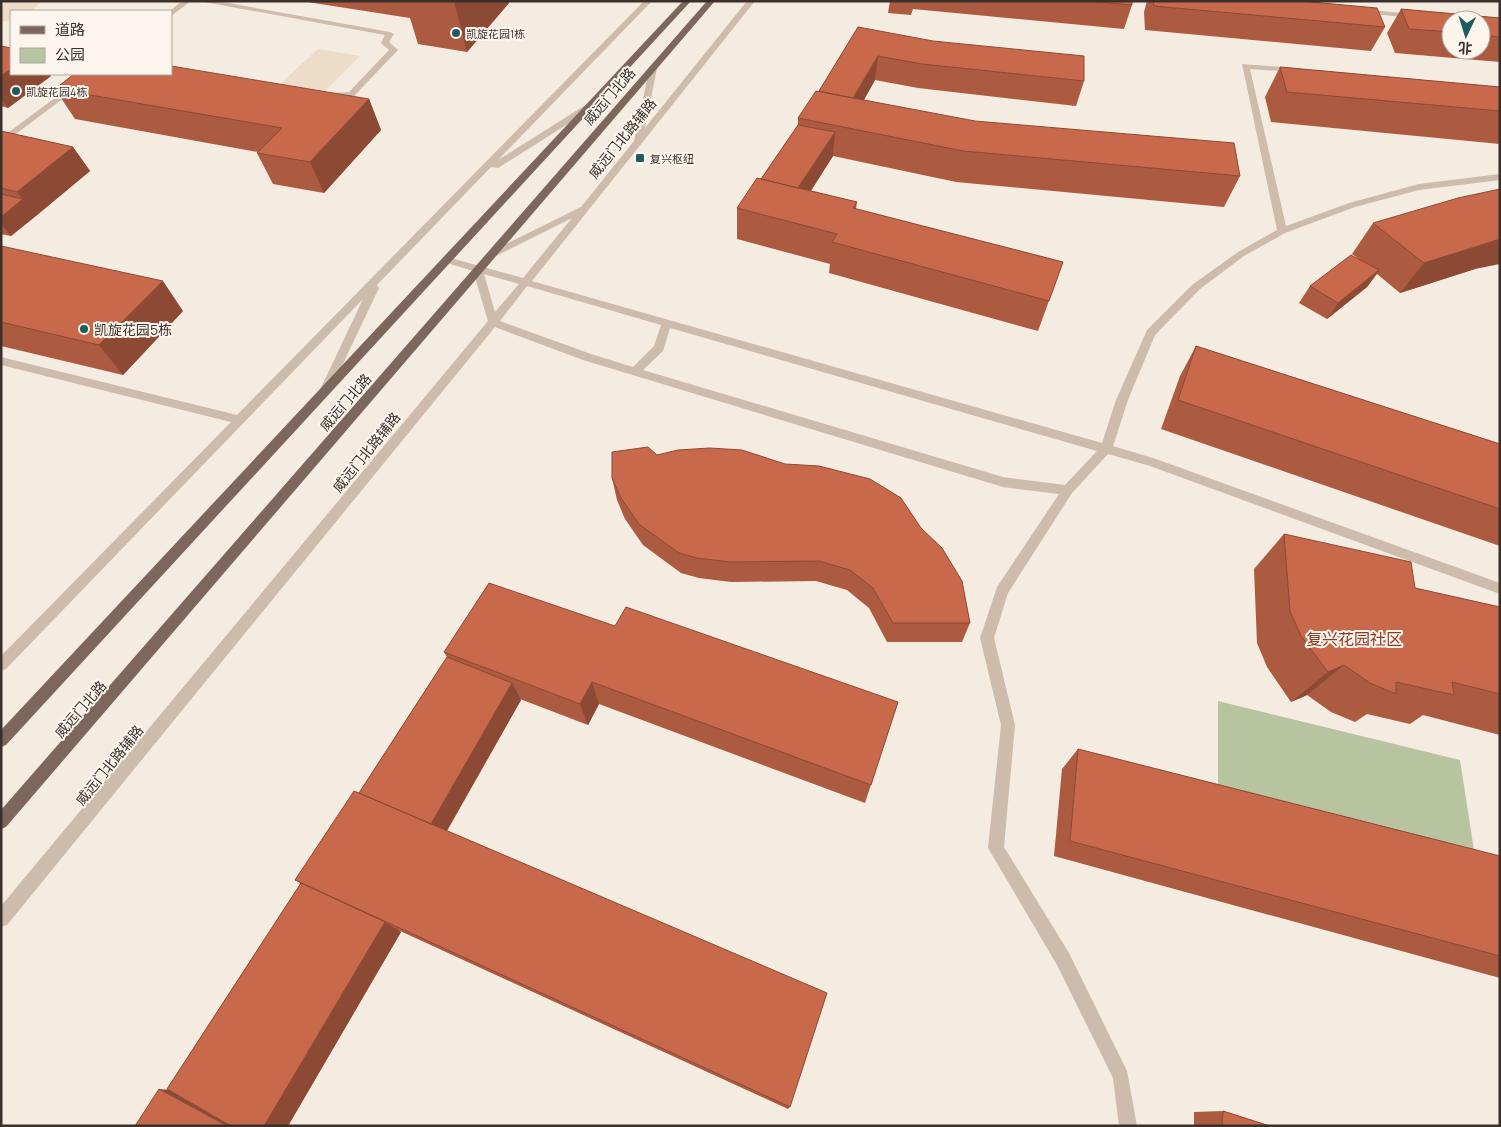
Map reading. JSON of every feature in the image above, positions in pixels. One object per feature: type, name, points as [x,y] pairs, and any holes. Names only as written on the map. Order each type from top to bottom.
[{"type":"main road","name":"威远门北路","points":[[1,740],[688,1]]},
{"type":"main road","name":"威远门北路","points":[[1,822],[711,1]]},
{"type":"street","points":[[172,13],[187,1]]},
{"type":"street","points":[[203,1],[390,34],[385,43],[394,50],[351,94],[330,95],[317,104]]},
{"type":"street","points":[[1,665],[648,1]]},
{"type":"street","name":"威远门北路辅路","points":[[1,919],[493,322],[751,1]]},
{"type":"street","points":[[1356,11],[1424,17]]},
{"type":"street","points":[[1282,230],[1245,66],[1304,71]]},
{"type":"street","points":[[638,143],[653,68]]},
{"type":"street","points":[[1,142],[91,75]]},
{"type":"street","points":[[477,177],[590,106]]},
{"type":"street","points":[[1128,1126],[1121,1077],[1063,959],[996,848],[1008,725],[987,638],[1002,591],[1068,490],[1106,449],[1122,400],[1151,333],[1196,287],[1240,254],[1282,230],[1352,205],[1419,187],[1500,177]]},
{"type":"street","points":[[493,254],[586,208]]},
{"type":"street","points":[[447,260],[478,271],[667,322],[694,332],[1152,462],[1500,589]]},
{"type":"street","points":[[478,271],[493,322],[587,357],[1003,482],[1068,490]]},
{"type":"street","points":[[323,394],[380,277]]},
{"type":"street","points":[[635,372],[659,348],[667,322]]},
{"type":"street","points":[[1,361],[240,420]]},
{"type":"green space","points":[[1218,701],[1460,760],[1475,857],[1218,791]]},
{"type":"shaded area","points":[[1,1],[42,1],[32,10],[10,10],[10,20],[1,22]]},
{"type":"shaded area","points":[[318,49],[360,56],[323,93],[279,85]]},
{"type":"building","points":[[1091,1],[1132,1],[1132,5]]},
{"type":"building","points":[[1153,1],[1300,1],[1377,8],[1385,27],[1154,6]]},
{"type":"building","points":[[1401,9],[1441,13],[1441,31],[1409,29]]},
{"type":"building","points":[[1491,17],[1500,18],[1500,37],[1491,36]]},
{"type":"building","points":[[858,27],[933,41],[1084,56],[1084,81],[922,64],[878,56],[853,98],[819,91]]},
{"type":"building","points":[[1,46],[10,48],[10,70],[1,76]]},
{"type":"building","points":[[172,66],[369,99],[310,162],[257,153],[282,128],[55,89],[73,75],[172,75]]},
{"type":"building","points":[[1280,67],[1500,87],[1500,111],[1287,92]]},
{"type":"building","points":[[816,91],[975,121],[1234,143],[1240,176],[963,151],[798,118]]},
{"type":"building","points":[[798,125],[835,132],[798,188],[761,179]]},
{"type":"building","points":[[1,131],[73,147],[17,192],[1,188]]},
{"type":"building","points":[[757,178],[857,202],[853,208],[1063,262],[1049,301],[832,242],[837,234],[737,208]]},
{"type":"building","points":[[1500,189],[1500,239],[1424,263],[1373,223],[1458,198]]},
{"type":"building","points":[[1,194],[23,199],[1,217]]},
{"type":"building","points":[[1,246],[163,281],[99,345],[1,322]]},
{"type":"building","points":[[1351,255],[1379,270],[1338,303],[1310,286]]},
{"type":"building","points":[[1196,346],[1500,444],[1500,509],[1178,400]]},
{"type":"building","points":[[648,447],[657,455],[678,450],[710,448],[742,450],[785,464],[819,466],[870,479],[901,498],[921,528],[942,548],[962,581],[970,623],[893,623],[873,588],[850,570],[819,561],[730,562],[697,558],[679,553],[639,524],[621,498],[612,478],[612,452]]},
{"type":"building","points":[[1284,534],[1411,562],[1415,588],[1500,607],[1500,694],[1452,682],[1454,695],[1396,682],[1396,694],[1370,683],[1344,665],[1328,672],[1301,636],[1290,611]]},
{"type":"building","points":[[489,583],[615,626],[626,607],[898,702],[871,785],[592,682],[580,704],[444,652]]},
{"type":"building","points":[[447,657],[512,683],[431,824],[359,793]]},
{"type":"building","points":[[1078,749],[1500,856],[1500,956],[1070,841]]},
{"type":"building","points":[[354,791],[827,993],[790,1107],[295,880]]},
{"type":"building","points":[[301,883],[385,922],[264,1126],[231,1126],[167,1089]]},
{"type":"building","points":[[159,1089],[227,1126],[135,1126]]},
{"type":"building","points":[[1223,1111],[1270,1126],[1222,1126]]},
{"type":"place","name":"凯旋花园1栋","points":[[456,33]]},
{"type":"place","name":"凯旋花园4栋","points":[[16,91]]},
{"type":"place","name":"复兴枢纽","points":[[640,158]]},
{"type":"place","name":"凯旋花园5栋","points":[[84,329]]},
{"type":"district","name":"复兴花园社区","points":[[1354,639]]}]
